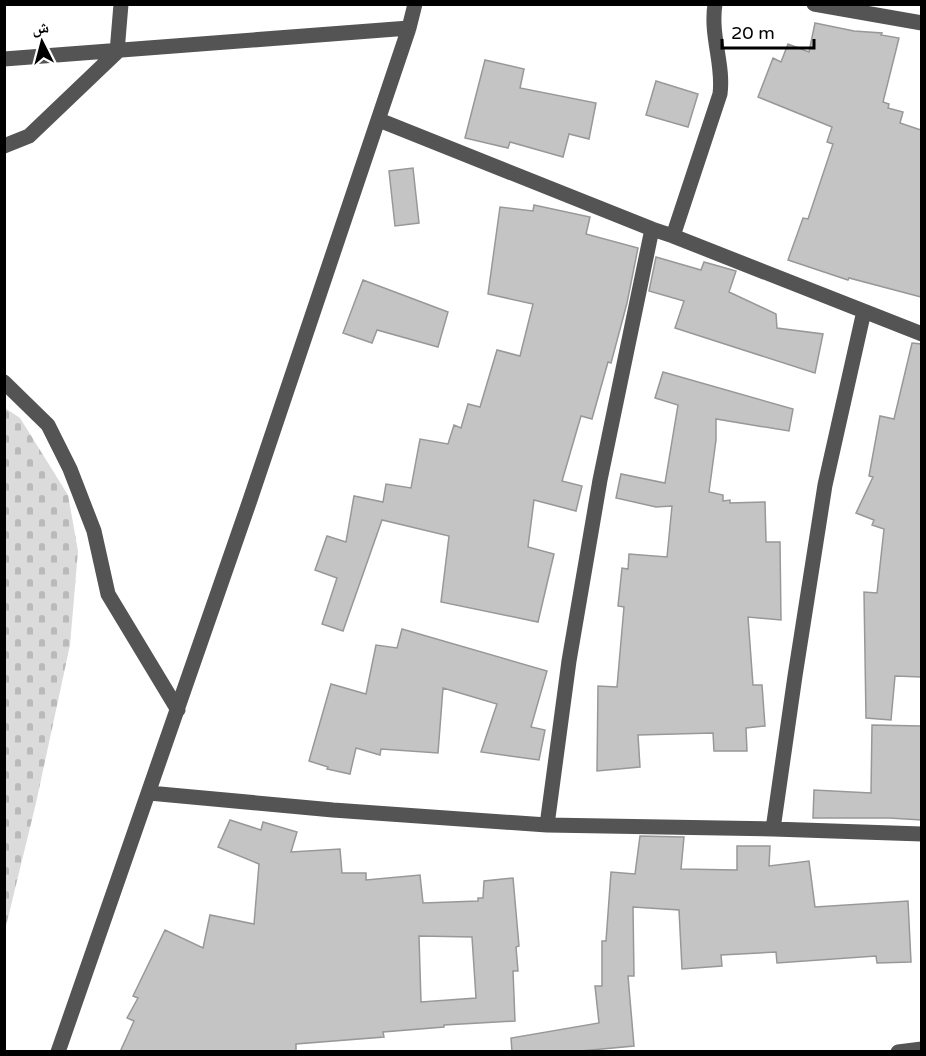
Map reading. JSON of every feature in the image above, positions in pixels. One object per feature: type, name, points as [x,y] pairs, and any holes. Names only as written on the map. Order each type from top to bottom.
[{"type":"street","points":[[4,146],[28,136],[117,52],[121,4]]},
{"type":"street","points":[[58,1052],[178,710],[379,120],[415,4]]},
{"type":"street","points":[[673,236],[720,94],[721,81],[712,23],[715,4]]},
{"type":"street","points":[[814,4],[921,23]]},
{"type":"street","points":[[4,59],[409,28]]},
{"type":"street","points":[[379,120],[652,230],[673,236],[921,334]]},
{"type":"street","points":[[548,825],[569,661],[592,525],[652,230]]},
{"type":"street","points":[[773,829],[825,485],[864,311]]},
{"type":"street","points":[[4,382],[48,425],[70,469],[94,531],[108,594],[178,710]]},
{"type":"street","points":[[149,793],[333,810],[548,825],[921,834]]},
{"type":"street","points":[[898,1052],[921,1049]]},
{"type":"green space","points":[[5,408],[20,418],[68,495],[78,551],[70,645],[36,803],[5,930]]},
{"type":"building","points":[[815,23],[854,31],[882,33],[881,35],[899,38],[883,102],[889,104],[888,108],[903,112],[900,123],[921,130],[921,297],[849,278],[848,280],[788,260],[803,218],[808,219],[833,144],[827,142],[832,127],[758,97],[773,58],[781,62],[788,44],[809,52]]},
{"type":"building","points":[[485,60],[524,69],[520,88],[596,103],[589,139],[569,134],[563,157],[510,142],[508,148],[465,138]]},
{"type":"building","points":[[656,81],[698,94],[688,127],[646,115]]},
{"type":"building","points":[[413,168],[419,223],[395,226],[389,171]]},
{"type":"building","points":[[534,205],[590,217],[586,234],[638,248],[627,303],[611,363],[608,362],[592,419],[581,416],[562,481],[582,486],[576,511],[534,500],[528,547],[554,554],[538,622],[441,602],[449,536],[382,520],[343,631],[322,624],[337,578],[315,570],[327,536],[346,542],[354,496],[383,502],[386,484],[411,488],[420,439],[448,444],[454,425],[461,428],[468,404],[480,407],[497,350],[520,356],[533,304],[488,294],[500,207],[533,211]]},
{"type":"building","points":[[656,257],[701,270],[704,262],[736,271],[729,292],[776,314],[777,328],[823,334],[815,373],[675,328],[684,301],[649,291]]},
{"type":"building","points":[[363,280],[448,312],[438,347],[377,330],[372,343],[343,333]]},
{"type":"building","points":[[912,343],[921,344],[921,677],[895,676],[891,720],[866,718],[864,592],[877,593],[884,529],[872,525],[874,520],[856,513],[873,477],[869,476],[880,416],[894,419]]},
{"type":"building","points":[[663,372],[793,409],[789,431],[716,419],[716,440],[709,492],[723,495],[723,501],[730,500],[730,503],[765,502],[766,542],[780,542],[781,620],[748,617],[753,685],[762,685],[765,726],[746,728],[747,751],[714,751],[713,733],[638,735],[640,767],[597,771],[598,686],[617,687],[624,607],[618,606],[622,568],[628,569],[629,554],[667,557],[672,506],[656,507],[616,498],[621,474],[665,483],[678,405],[655,398]]},
{"type":"building","points":[[402,629],[547,671],[531,727],[545,730],[539,760],[481,752],[497,704],[443,688],[438,753],[381,749],[380,755],[356,748],[350,774],[327,769],[328,767],[309,761],[331,684],[366,694],[376,645],[397,648]]},
{"type":"building","points":[[872,725],[921,726],[921,820],[813,818],[814,790],[871,793]]},
{"type":"building","points":[[230,820],[261,830],[263,822],[297,832],[291,852],[340,849],[342,873],[366,873],[366,880],[420,875],[423,903],[478,901],[478,898],[483,898],[484,881],[513,878],[519,946],[516,947],[518,971],[513,971],[515,1021],[444,1025],[444,1027],[383,1032],[384,1037],[296,1044],[296,1052],[120,1052],[134,1021],[127,1018],[138,998],[133,996],[165,930],[203,948],[210,915],[254,924],[259,864],[218,847]],"holes":[[[419,936],[472,937],[476,998],[421,1002]]]},
{"type":"building","points":[[640,836],[684,837],[681,869],[737,870],[737,846],[770,846],[769,866],[809,861],[815,907],[908,901],[911,962],[877,963],[876,956],[777,963],[776,952],[721,955],[722,966],[682,969],[679,910],[633,907],[634,976],[628,976],[634,1046],[570,1052],[512,1052],[511,1038],[599,1023],[595,986],[602,986],[602,941],[606,941],[611,872],[635,874]]}]
